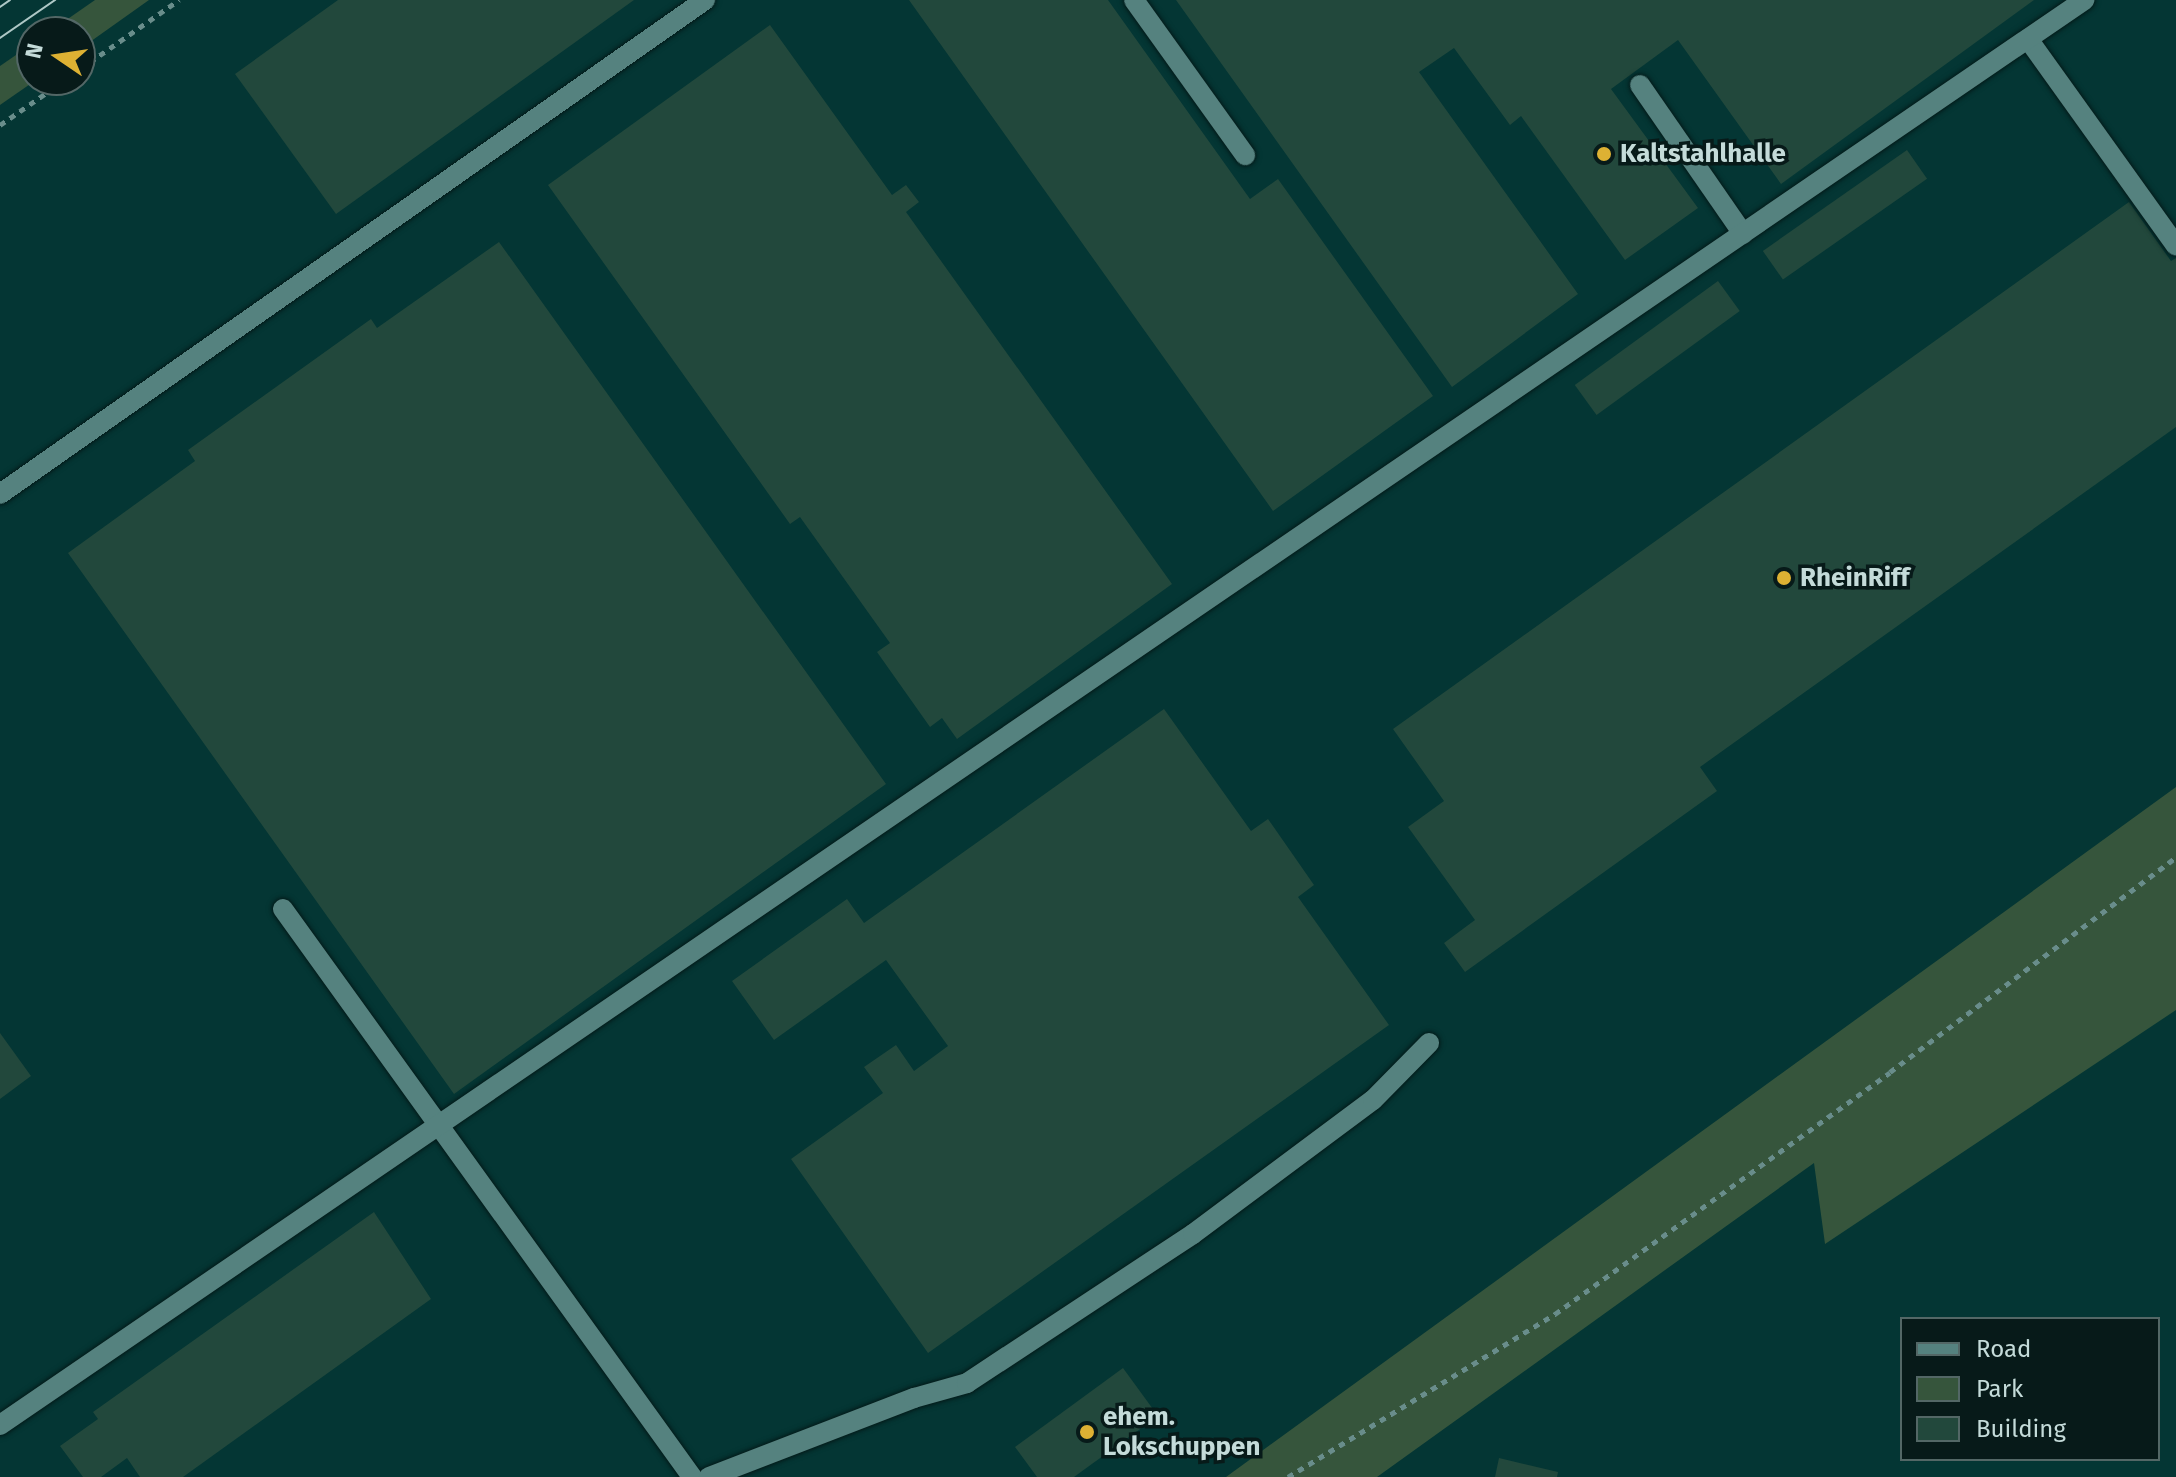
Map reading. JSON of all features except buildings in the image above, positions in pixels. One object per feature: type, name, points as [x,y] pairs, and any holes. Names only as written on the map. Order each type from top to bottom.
[{"type":"lane","points":[[0,494],[705,0]]},
{"type":"lane","points":[[1134,0],[1245,155]]},
{"type":"lane","points":[[0,1425],[440,1128],[2084,0]]},
{"type":"lane","points":[[2028,39],[2176,246]]},
{"type":"lane","points":[[1640,85],[1743,234]]},
{"type":"lane","points":[[283,909],[692,1477]]},
{"type":"lane","points":[[709,1477],[914,1398],[967,1383],[1219,1215],[1373,1100],[1429,1043]]},
{"type":"path","points":[[96,58],[179,0]]},
{"type":"path","points":[[0,125],[42,96]]},
{"type":"path","points":[[1288,1477],[1555,1314],[1940,1036],[2176,857]]},
{"type":"green space","points":[[95,0],[149,0],[96,38],[96,16],[72,16]]},
{"type":"green space","points":[[16,55],[16,94],[0,105],[0,66]]},
{"type":"green space","points":[[2176,787],[2176,1010],[1825,1244],[1814,1163],[1377,1477],[1226,1477]]},
{"type":"tram line","points":[[0,7],[10,0]]},
{"type":"tram line","points":[[0,38],[55,0]]},
{"type":"place","name":"Kaltstahlhalle","points":[[1604,154]]},
{"type":"place","name":"RheinRiff","points":[[1784,578]]},
{"type":"place","name":"ehem. Lokschuppen","points":[[1087,1432]]}]
